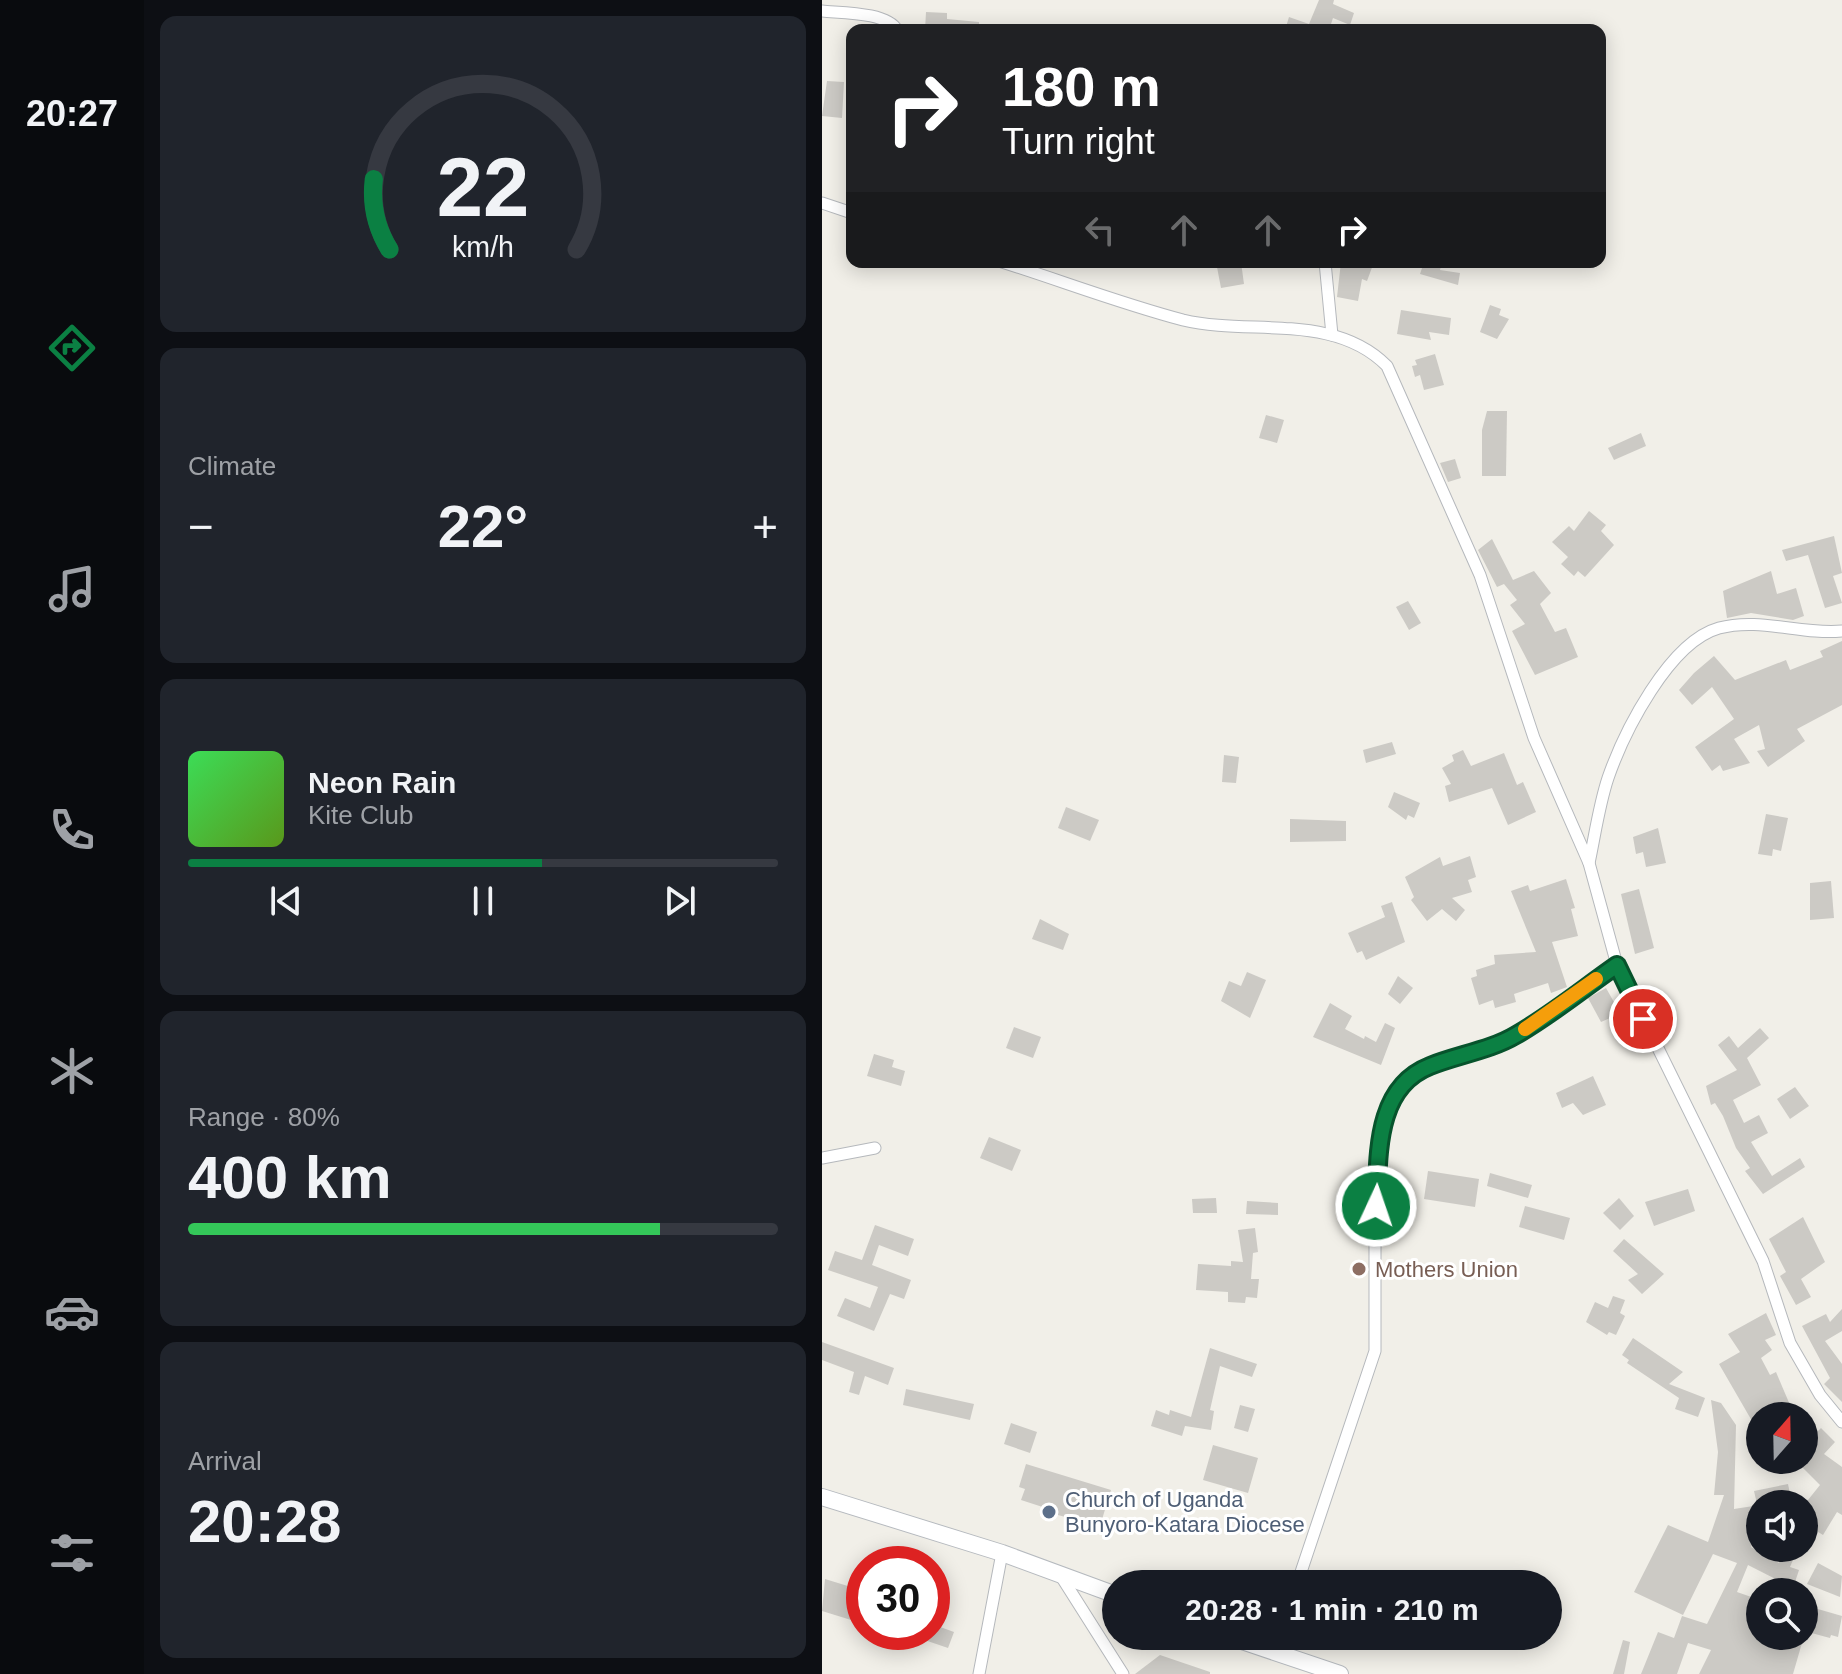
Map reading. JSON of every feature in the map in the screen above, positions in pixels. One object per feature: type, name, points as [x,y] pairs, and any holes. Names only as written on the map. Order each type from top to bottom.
[{"type":"street","points":[[822,11],[880,19],[894,24]]},
{"type":"street","points":[[822,203],[846,211]]},
{"type":"street","points":[[1021,268],[1194,322],[1332,335],[1366,347],[1387,366],[1480,575],[1534,738],[1589,863],[1617,965],[1763,1261],[1790,1343],[1820,1395],[1842,1422]]},
{"type":"street","points":[[1326,268],[1332,335]]},
{"type":"street","points":[[1589,863],[1608,779],[1640,709],[1660,677],[1681,654],[1708,633],[1731,626],[1842,631]]},
{"type":"street","points":[[1302,1570],[1375,1351],[1375,1235],[1380,1147],[1390,1104],[1402,1087],[1425,1067],[1515,1036],[1617,965]]},
{"type":"street","points":[[822,1158],[875,1148]]},
{"type":"street","points":[[822,1497],[1002,1553],[1102,1590]]},
{"type":"street","points":[[979,1674],[1002,1553]]},
{"type":"street","points":[[1058,1573],[1123,1674]]},
{"type":"street","points":[[1264,1650],[1340,1674]]},
{"type":"building","points":[[1319,0],[1334,0],[1333,4],[1354,13],[1350,24],[1333,18],[1331,24],[1309,24]]},
{"type":"building","points":[[926,12],[947,13],[947,19],[979,22],[979,24],[925,24]]},
{"type":"building","points":[[1289,17],[1309,24],[1287,24]]},
{"type":"building","points":[[827,81],[844,82],[842,118],[822,116]]},
{"type":"building","points":[[1217,268],[1242,268],[1244,284],[1221,288]]},
{"type":"building","points":[[1340,268],[1372,268],[1367,281],[1362,279],[1358,301],[1337,297]]},
{"type":"building","points":[[1422,268],[1440,268],[1460,273],[1458,285],[1420,274]]},
{"type":"building","points":[[1490,305],[1501,309],[1499,315],[1509,319],[1497,339],[1480,332]]},
{"type":"building","points":[[1401,310],[1451,318],[1449,335],[1429,332],[1431,340],[1397,334]]},
{"type":"building","points":[[1435,354],[1444,385],[1424,390],[1420,375],[1415,377],[1412,366],[1417,365],[1415,360]]},
{"type":"building","points":[[1487,411],[1507,411],[1506,476],[1482,476],[1482,430]]},
{"type":"building","points":[[1266,415],[1284,420],[1277,443],[1259,438]]},
{"type":"building","points":[[1641,433],[1646,446],[1614,460],[1608,448]]},
{"type":"building","points":[[1455,459],[1461,478],[1448,482],[1440,463]]},
{"type":"building","points":[[1589,511],[1606,525],[1601,531],[1614,545],[1585,577],[1578,571],[1574,576],[1561,564],[1568,557],[1552,542],[1569,526],[1574,531]]},
{"type":"building","points":[[1834,536],[1842,573],[1833,576],[1842,603],[1825,608],[1808,555],[1786,561],[1782,550]]},
{"type":"building","points":[[1492,539],[1513,580],[1534,571],[1551,593],[1540,604],[1555,632],[1566,628],[1578,657],[1535,675],[1512,631],[1525,624],[1510,605],[1517,600],[1504,584],[1497,587],[1478,550]]},
{"type":"building","points":[[1771,571],[1777,594],[1796,588],[1804,616],[1793,620],[1751,613],[1727,618],[1723,591]]},
{"type":"building","points":[[1408,601],[1421,623],[1409,630],[1396,607]]},
{"type":"building","points":[[1842,641],[1842,705],[1797,729],[1805,741],[1768,767],[1757,751],[1765,749],[1759,725],[1734,739],[1750,763],[1723,771],[1720,765],[1712,771],[1695,747],[1734,719],[1712,687],[1692,705],[1679,690],[1694,673],[1714,656],[1735,680],[1786,660],[1790,670],[1823,657],[1820,651]]},
{"type":"building","points":[[1392,742],[1396,754],[1366,763],[1363,750]]},
{"type":"building","points":[[1463,750],[1471,766],[1504,753],[1517,785],[1523,782],[1536,812],[1508,825],[1492,788],[1449,802],[1445,786],[1451,784],[1442,768],[1454,761],[1452,755]]},
{"type":"building","points":[[1224,755],[1239,757],[1236,783],[1222,782]]},
{"type":"building","points":[[1394,792],[1420,803],[1414,818],[1408,815],[1406,820],[1388,807]]},
{"type":"building","points":[[1066,807],[1099,820],[1090,841],[1058,828]]},
{"type":"building","points":[[1766,814],[1788,818],[1781,851],[1773,849],[1772,856],[1758,854]]},
{"type":"building","points":[[1290,819],[1346,821],[1346,841],[1290,842]]},
{"type":"building","points":[[1658,828],[1666,863],[1646,867],[1643,852],[1636,854],[1633,837]]},
{"type":"building","points":[[1470,856],[1476,877],[1468,880],[1472,892],[1452,898],[1465,910],[1456,921],[1442,909],[1427,921],[1411,900],[1414,897],[1405,877],[1440,857],[1443,866]]},
{"type":"building","points":[[1566,879],[1575,908],[1571,909],[1578,936],[1552,942],[1567,987],[1551,993],[1548,983],[1514,994],[1516,1002],[1495,1008],[1493,1000],[1479,1005],[1471,978],[1477,976],[1476,970],[1495,964],[1494,955],[1536,952],[1511,891],[1528,885],[1530,891]]},
{"type":"building","points":[[1831,881],[1834,918],[1810,920],[1810,883]]},
{"type":"building","points":[[1639,889],[1654,948],[1635,954],[1621,894]]},
{"type":"building","points":[[1392,902],[1405,942],[1366,960],[1362,951],[1357,953],[1348,933],[1385,917],[1381,906]]},
{"type":"building","points":[[1040,919],[1069,934],[1063,950],[1032,939]]},
{"type":"building","points":[[1247,972],[1266,980],[1250,1018],[1221,1001],[1229,981],[1241,986]]},
{"type":"building","points":[[1398,976],[1413,988],[1400,1004],[1388,994]]},
{"type":"building","points":[[1606,988],[1637,1043],[1631,1047],[1610,1018],[1601,1022],[1588,998]]},
{"type":"building","points":[[1330,1003],[1352,1016],[1345,1029],[1364,1039],[1365,1036],[1376,1042],[1385,1023],[1395,1028],[1381,1065],[1313,1037]]},
{"type":"building","points":[[1014,1027],[1041,1037],[1033,1058],[1006,1048]]},
{"type":"building","points":[[1760,1028],[1769,1038],[1747,1058],[1761,1085],[1733,1100],[1744,1123],[1759,1115],[1768,1133],[1751,1142],[1772,1176],[1800,1158],[1805,1167],[1763,1194],[1745,1171],[1750,1168],[1736,1148],[1715,1103],[1711,1105],[1706,1086],[1737,1070],[1718,1045],[1729,1036],[1738,1048]]},
{"type":"building","points":[[874,1054],[894,1060],[892,1067],[905,1071],[901,1086],[867,1076]]},
{"type":"building","points":[[1593,1076],[1606,1105],[1583,1115],[1573,1103],[1562,1108],[1556,1093]]},
{"type":"building","points":[[1795,1087],[1809,1106],[1790,1119],[1777,1099]]},
{"type":"building","points":[[989,1137],[1021,1150],[1012,1171],[980,1158]]},
{"type":"building","points":[[1428,1171],[1479,1179],[1475,1207],[1424,1199]]},
{"type":"building","points":[[1490,1173],[1532,1185],[1528,1198],[1487,1186]]},
{"type":"building","points":[[1688,1189],[1695,1211],[1654,1226],[1645,1202]]},
{"type":"building","points":[[1216,1198],[1217,1213],[1193,1213],[1192,1199]]},
{"type":"building","points":[[1619,1198],[1634,1216],[1620,1230],[1603,1213]]},
{"type":"building","points":[[1247,1201],[1278,1203],[1278,1215],[1246,1214]]},
{"type":"building","points":[[1525,1206],[1570,1218],[1564,1240],[1519,1227]]},
{"type":"building","points":[[1803,1217],[1825,1262],[1801,1279],[1811,1297],[1796,1305],[1780,1276],[1786,1272],[1769,1239]]},
{"type":"building","points":[[875,1225],[914,1239],[908,1256],[879,1245],[872,1265],[911,1280],[904,1299],[890,1294],[874,1331],[837,1316],[845,1298],[870,1308],[878,1287],[828,1270],[835,1251],[862,1260]]},
{"type":"building","points":[[1255,1228],[1258,1252],[1253,1253],[1251,1279],[1259,1279],[1257,1298],[1246,1297],[1245,1303],[1228,1302],[1228,1292],[1196,1290],[1198,1264],[1231,1266],[1231,1261],[1243,1262],[1238,1230]]},
{"type":"building","points":[[1624,1239],[1664,1274],[1642,1294],[1628,1280],[1638,1274],[1613,1251]]},
{"type":"building","points":[[1613,1296],[1625,1300],[1620,1313],[1625,1316],[1616,1335],[1609,1332],[1607,1335],[1586,1322],[1595,1302],[1608,1308]]},
{"type":"building","points":[[1842,1309],[1842,1331],[1825,1341],[1842,1364],[1842,1402],[1824,1384],[1830,1378],[1802,1326],[1826,1314],[1830,1322]]},
{"type":"building","points":[[1766,1313],[1776,1335],[1765,1340],[1772,1350],[1761,1358],[1770,1375],[1776,1372],[1789,1402],[1746,1402],[1746,1411],[1719,1364],[1740,1352],[1728,1334]]},
{"type":"building","points":[[1633,1338],[1683,1372],[1669,1384],[1705,1398],[1698,1417],[1675,1409],[1679,1398],[1627,1363],[1629,1360],[1622,1355]]},
{"type":"building","points":[[822,1342],[894,1368],[888,1385],[865,1376],[859,1395],[849,1392],[854,1372],[822,1360]]},
{"type":"building","points":[[1210,1348],[1257,1364],[1252,1377],[1220,1366],[1210,1410],[1214,1411],[1211,1430],[1185,1426],[1182,1436],[1151,1426],[1156,1410],[1169,1415],[1170,1410],[1191,1417]]},
{"type":"building","points":[[906,1389],[974,1404],[970,1420],[903,1405]]},
{"type":"building","points":[[1711,1400],[1721,1403],[1736,1425],[1734,1509],[1746,1507],[1746,1562],[1792,1562],[1790,1567],[1799,1570],[1796,1578],[1773,1578],[1748,1565],[1737,1592],[1746,1595],[1746,1650],[1800,1650],[1793,1674],[1699,1674],[1711,1650],[1688,1643],[1677,1674],[1641,1674],[1658,1632],[1674,1638],[1682,1616],[1707,1624],[1737,1563],[1713,1554],[1683,1615],[1634,1592],[1668,1525],[1708,1542],[1724,1495],[1714,1495],[1718,1452]]},
{"type":"building","points":[[1240,1405],[1255,1409],[1248,1432],[1234,1428]]},
{"type":"building","points":[[1011,1423],[1037,1432],[1030,1453],[1004,1444]]},
{"type":"building","points":[[1821,1428],[1835,1442],[1824,1454],[1842,1467],[1842,1515],[1837,1512],[1823,1535],[1818,1532],[1816,1490],[1820,1485],[1809,1474],[1818,1474],[1818,1431]]},
{"type":"building","points":[[1213,1445],[1258,1458],[1248,1493],[1203,1480]]},
{"type":"building","points":[[1026,1464],[1111,1490],[1100,1526],[1054,1514],[1055,1511],[1021,1500],[1025,1489],[1019,1487]]},
{"type":"building","points":[[1788,1484],[1789,1490],[1759,1490]]},
{"type":"building","points":[[1818,1563],[1842,1576],[1840,1597],[1818,1588],[1818,1578],[1810,1578]]},
{"type":"building","points":[[825,1579],[846,1585],[846,1618],[822,1611]]},
{"type":"building","points":[[1818,1609],[1842,1616],[1838,1637],[1831,1635],[1830,1638],[1818,1635]]},
{"type":"building","points":[[1623,1640],[1630,1642],[1624,1674],[1613,1674]]},
{"type":"building","points":[[1160,1655],[1210,1672],[1210,1674],[1135,1674]]},
{"type":"slow traffic","points":[[1525,1029],[1596,979]]},
{"type":"place","name":"Mothers Union","points":[[1359,1269]]},
{"type":"place","name":"Church of Uganda Bunyoro-Katara Diocese","points":[[1049,1512]]},
{"type":"route","points":[[1376,1206],[1383,1124],[1390,1104],[1402,1087],[1425,1067],[1515,1036],[1617,965],[1643,1019]]}]
